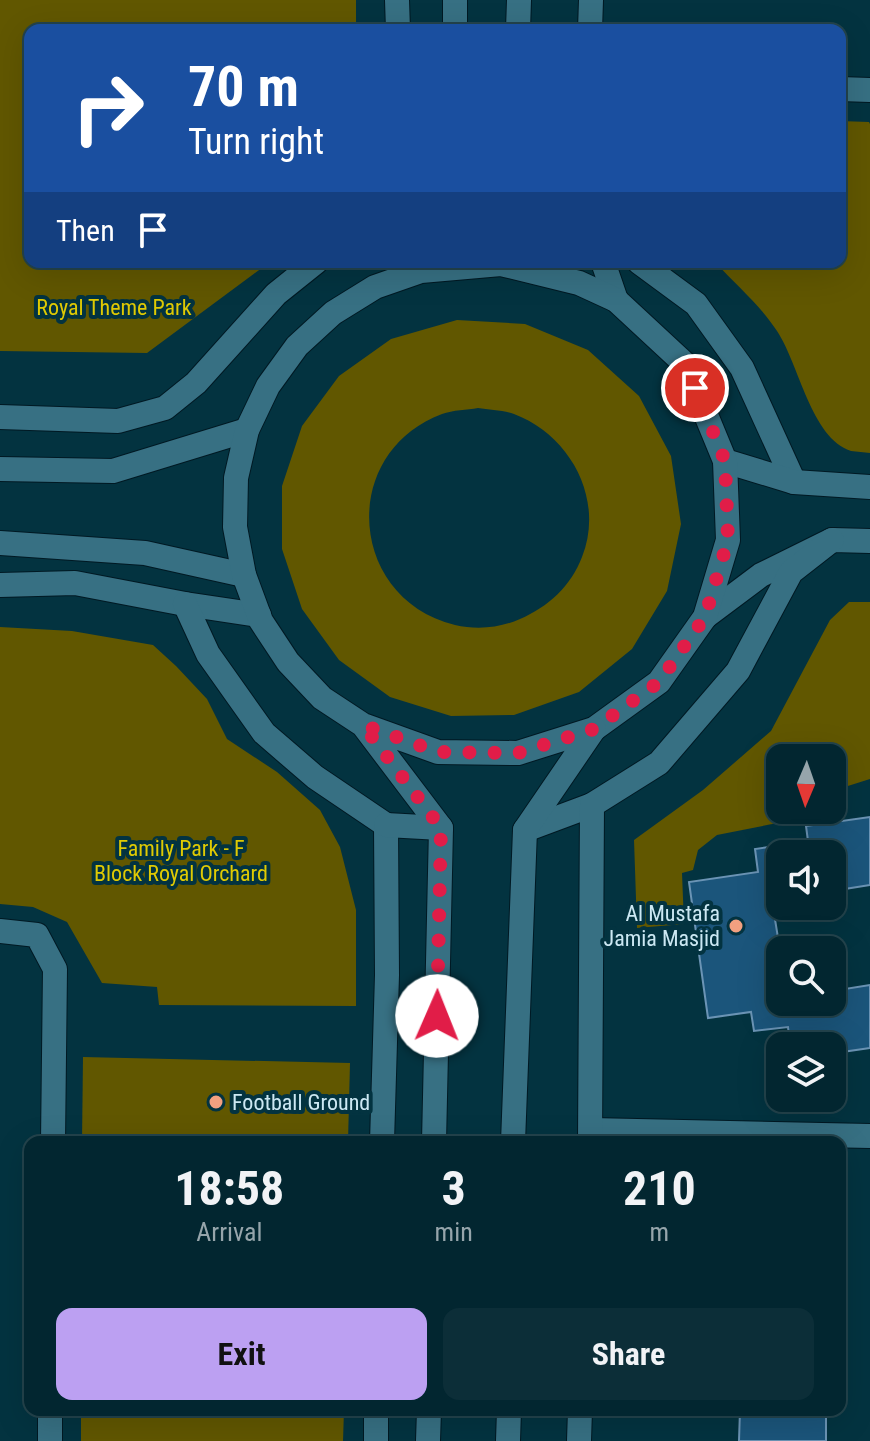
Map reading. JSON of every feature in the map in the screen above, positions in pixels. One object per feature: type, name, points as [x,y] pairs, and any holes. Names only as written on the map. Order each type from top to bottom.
[{"type":"street","points":[[397,0],[398,24]]},
{"type":"street","points":[[455,0],[455,24]]},
{"type":"street","points":[[518,24],[519,0]]},
{"type":"street","points":[[590,24],[591,0]]},
{"type":"street","points":[[846,89],[870,90]]},
{"type":"street","points":[[0,417],[118,421],[165,408],[196,383],[276,294],[308,268]]},
{"type":"street","points":[[412,268],[383,274],[297,346],[268,386],[247,430],[236,478],[235,515],[244,575],[259,615],[288,662],[322,698],[363,725],[438,752],[518,753],[594,729],[659,682],[705,617],[761,575],[832,540],[870,541]]},
{"type":"street","points":[[517,268],[579,283],[616,300],[685,364],[725,461],[728,540],[705,617]]},
{"type":"street","points":[[569,268],[579,283]]},
{"type":"street","points":[[605,268],[616,300]]},
{"type":"street","points":[[647,268],[696,304],[742,368],[794,482]]},
{"type":"street","points":[[0,469],[113,471],[247,430]]},
{"type":"street","points":[[725,461],[794,482],[870,487]]},
{"type":"street","points":[[525,830],[592,805],[659,763],[738,671],[791,572],[832,540]]},
{"type":"street","points":[[0,543],[145,553],[244,575]]},
{"type":"street","points":[[0,585],[75,583],[259,615]]},
{"type":"street","points":[[185,604],[208,654],[264,733],[315,777],[386,825],[441,828]]},
{"type":"street","points":[[363,725],[441,828],[434,1136]]},
{"type":"street","points":[[513,1136],[525,830],[594,729]]},
{"type":"street","points":[[592,805],[590,1136],[870,1136]]},
{"type":"street","points":[[382,1136],[387,975],[386,825]]},
{"type":"street","points":[[0,931],[37,935],[55,969],[53,1136]]},
{"type":"street","points":[[50,1416],[50,1441]]},
{"type":"street","points":[[376,1416],[376,1441]]},
{"type":"street","points":[[428,1441],[429,1416]]},
{"type":"street","points":[[508,1441],[509,1416]]},
{"type":"street","points":[[579,1441],[580,1416]]},
{"type":"green space","name":"Royal Theme Park","points":[[0,0],[356,0],[356,24],[24,24],[24,268],[262,268],[147,353],[0,351]]},
{"type":"green space","points":[[846,121],[869,122],[870,453],[851,451],[837,443],[826,431],[807,398],[785,345],[755,304],[721,268],[846,268]]},
{"type":"green space","points":[[457,320],[525,324],[588,350],[639,396],[671,456],[681,524],[667,591],[632,649],[579,692],[514,715],[451,716],[390,697],[339,660],[302,609],[282,549],[282,486],[302,426],[339,376],[391,339]],"holes":[[[478,408],[510,413],[534,424],[551,437],[578,472],[589,513],[588,535],[582,557],[565,586],[549,602],[530,614],[488,627],[455,625],[419,610],[393,587],[376,557],[369,524],[372,491],[385,460],[408,433],[442,414]]]},
{"type":"green space","points":[[849,602],[870,602],[870,779],[846,787],[846,744],[766,744],[766,824],[773,824],[717,835],[698,850],[693,870],[682,873],[684,924],[637,928],[634,840],[703,790],[771,731],[830,620]]},
{"type":"green space","name":"Family Park - F Block Royal Orchard","points":[[0,627],[72,631],[153,645],[207,699],[227,739],[277,772],[320,810],[340,847],[356,910],[356,1006],[159,1005],[157,987],[102,983],[67,922],[33,907],[0,904]]},
{"type":"green space","name":"Football Ground","points":[[83,1057],[350,1063],[348,1136],[82,1136]]},
{"type":"green space","points":[[81,1416],[344,1416],[343,1441],[81,1441]]},
{"type":"building","name":"Al Mustafa Jamia Masjid","points":[[870,817],[870,885],[846,889],[846,840],[808,840],[806,826],[846,824],[846,820]]},
{"type":"building","name":"Al Mustafa Jamia Masjid","points":[[766,847],[766,920],[775,920],[778,936],[766,936],[766,1016],[846,1016],[846,989],[870,985],[870,1048],[846,1051],[846,1032],[789,1032],[788,1027],[754,1031],[751,1012],[708,1018],[689,882],[758,872],[755,849]]},
{"type":"building","points":[[740,1416],[826,1416],[826,1441],[739,1441]]},
{"type":"place","name":"Al Mustafa Jamia Masjid","points":[[736,926]]},
{"type":"place","name":"Football Ground","points":[[216,1102]]},
{"type":"route","points":[[437,1016],[441,828],[363,725],[438,752],[518,753],[594,729],[659,682],[705,617],[728,540],[725,461],[695,388]]}]
